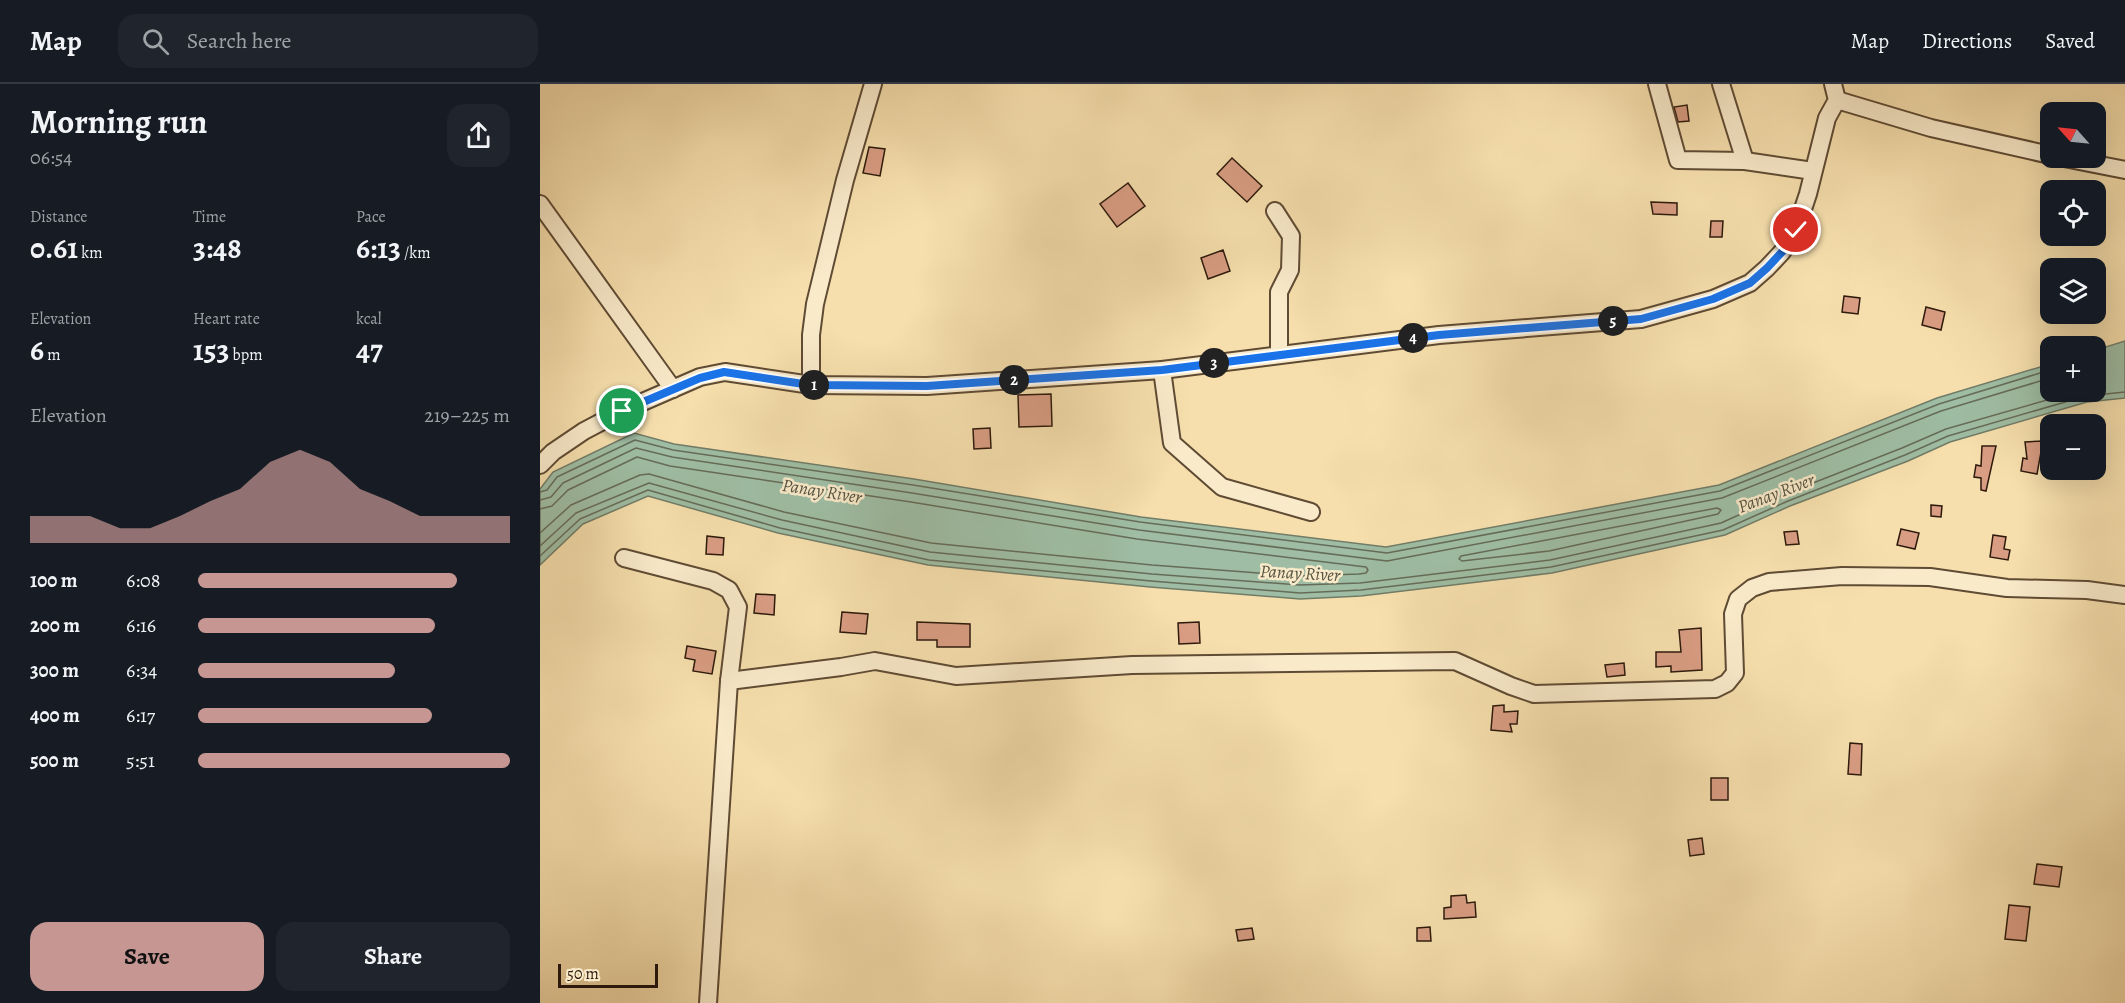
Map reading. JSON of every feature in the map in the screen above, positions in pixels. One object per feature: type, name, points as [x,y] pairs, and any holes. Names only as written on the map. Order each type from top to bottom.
[{"type":"street","points":[[810,385],[811,335],[815,304],[845,180],[873,84]]},
{"type":"street","points":[[1657,84],[1678,160],[1745,161],[1812,171]]},
{"type":"street","points":[[1721,84],[1745,161]]},
{"type":"street","points":[[540,465],[553,452],[584,431],[622,411],[700,378],[724,372],[810,385],[927,386],[1162,370],[1439,335],[1641,319],[1713,299],[1750,283],[1782,252],[1796,230],[1835,92],[1931,128],[2040,152]]},
{"type":"street","points":[[2106,166],[2125,170]]},
{"type":"street","points":[[540,204],[673,389]]},
{"type":"street","points":[[1275,211],[1291,236],[1290,270],[1279,292],[1279,354]]},
{"type":"street","points":[[1162,370],[1172,443],[1222,487],[1311,512]]},
{"type":"street","points":[[624,558],[713,582],[729,590],[738,607],[729,681],[708,1003]]},
{"type":"street","points":[[729,681],[875,661],[956,676],[1132,665],[1455,661],[1534,694],[1715,689],[1727,683],[1735,673],[1733,614],[1738,599],[1752,588],[1769,582],[1842,576],[1930,577],[1997,587],[2087,590],[2125,595]]},
{"type":"water","points":[[2125,341],[2125,398],[2106,400],[2106,347]]},
{"type":"water","name":"Panay River","points":[[2040,367],[2040,402],[2087,402],[1950,442],[1908,461],[1790,506],[1725,535],[1552,573],[1361,596],[1300,599],[928,565],[778,533],[648,496],[583,524],[540,565],[540,489],[553,472],[634,433],[674,444],[914,479],[1141,517],[1386,547],[1719,485],[1937,398]]},
{"type":"building","points":[[1687,105],[1689,121],[1678,122],[1674,107]]},
{"type":"building","points":[[869,147],[885,149],[880,176],[863,173]]},
{"type":"building","points":[[1232,158],[1262,186],[1247,202],[1217,174]]},
{"type":"building","points":[[1128,183],[1145,206],[1117,227],[1100,204]]},
{"type":"building","points":[[1651,202],[1677,203],[1677,215],[1653,214]]},
{"type":"building","points":[[1711,221],[1723,221],[1722,237],[1710,237]]},
{"type":"building","points":[[1223,250],[1230,271],[1208,279],[1201,258]]},
{"type":"building","points":[[1844,296],[1860,298],[1858,314],[1842,312]]},
{"type":"building","points":[[1926,307],[1945,312],[1941,330],[1922,325]]},
{"type":"building","points":[[1051,394],[1052,426],[1019,427],[1018,395]]},
{"type":"building","points":[[990,428],[991,448],[974,449],[973,429]]},
{"type":"building","points":[[2040,441],[2037,474],[2021,471],[2023,458],[2027,459],[2025,442]]},
{"type":"building","points":[[1982,446],[1996,446],[1986,491],[1981,490],[1981,478],[1974,477],[1976,465],[1981,466]]},
{"type":"building","points":[[1931,505],[1942,506],[1941,517],[1931,516]]},
{"type":"building","points":[[1901,529],[1919,533],[1915,549],[1897,545]]},
{"type":"building","points":[[1797,531],[1799,544],[1786,545],[1784,532]]},
{"type":"building","points":[[1993,535],[2006,537],[2004,549],[2010,550],[2008,560],[1990,557]]},
{"type":"building","points":[[707,536],[724,538],[723,555],[706,554]]},
{"type":"building","points":[[756,594],[775,595],[774,615],[754,613]]},
{"type":"building","points":[[842,612],[868,614],[866,634],[840,632]]},
{"type":"building","points":[[917,622],[970,624],[970,647],[937,647],[937,640],[917,640]]},
{"type":"building","points":[[1199,622],[1200,643],[1179,644],[1178,623]]},
{"type":"building","points":[[1701,628],[1702,670],[1671,672],[1671,666],[1656,667],[1656,652],[1681,652],[1679,630]]},
{"type":"building","points":[[687,646],[716,651],[712,674],[693,671],[695,660],[685,658]]},
{"type":"building","points":[[1624,663],[1625,675],[1607,677],[1605,665]]},
{"type":"building","points":[[1504,705],[1504,712],[1518,711],[1517,724],[1510,724],[1512,732],[1491,730],[1493,706]]},
{"type":"building","points":[[1850,743],[1862,744],[1861,775],[1848,774]]},
{"type":"building","points":[[1711,778],[1728,778],[1728,800],[1711,800]]},
{"type":"building","points":[[1702,838],[1704,854],[1690,856],[1688,840]]},
{"type":"building","points":[[2037,864],[2062,867],[2059,887],[2034,884]]},
{"type":"building","points":[[1466,895],[1467,903],[1475,902],[1476,917],[1444,919],[1444,908],[1451,907],[1451,896]]},
{"type":"building","points":[[2009,905],[2030,907],[2026,941],[2005,939]]},
{"type":"building","points":[[1430,927],[1431,941],[1417,941],[1417,928]]},
{"type":"building","points":[[1252,928],[1254,939],[1238,941],[1236,930]]},
{"type":"route","points":[[622,411],[700,378],[724,372],[810,385],[927,386],[1162,370],[1439,335],[1641,319],[1713,299],[1750,283],[1782,252],[1796,230]]}]
